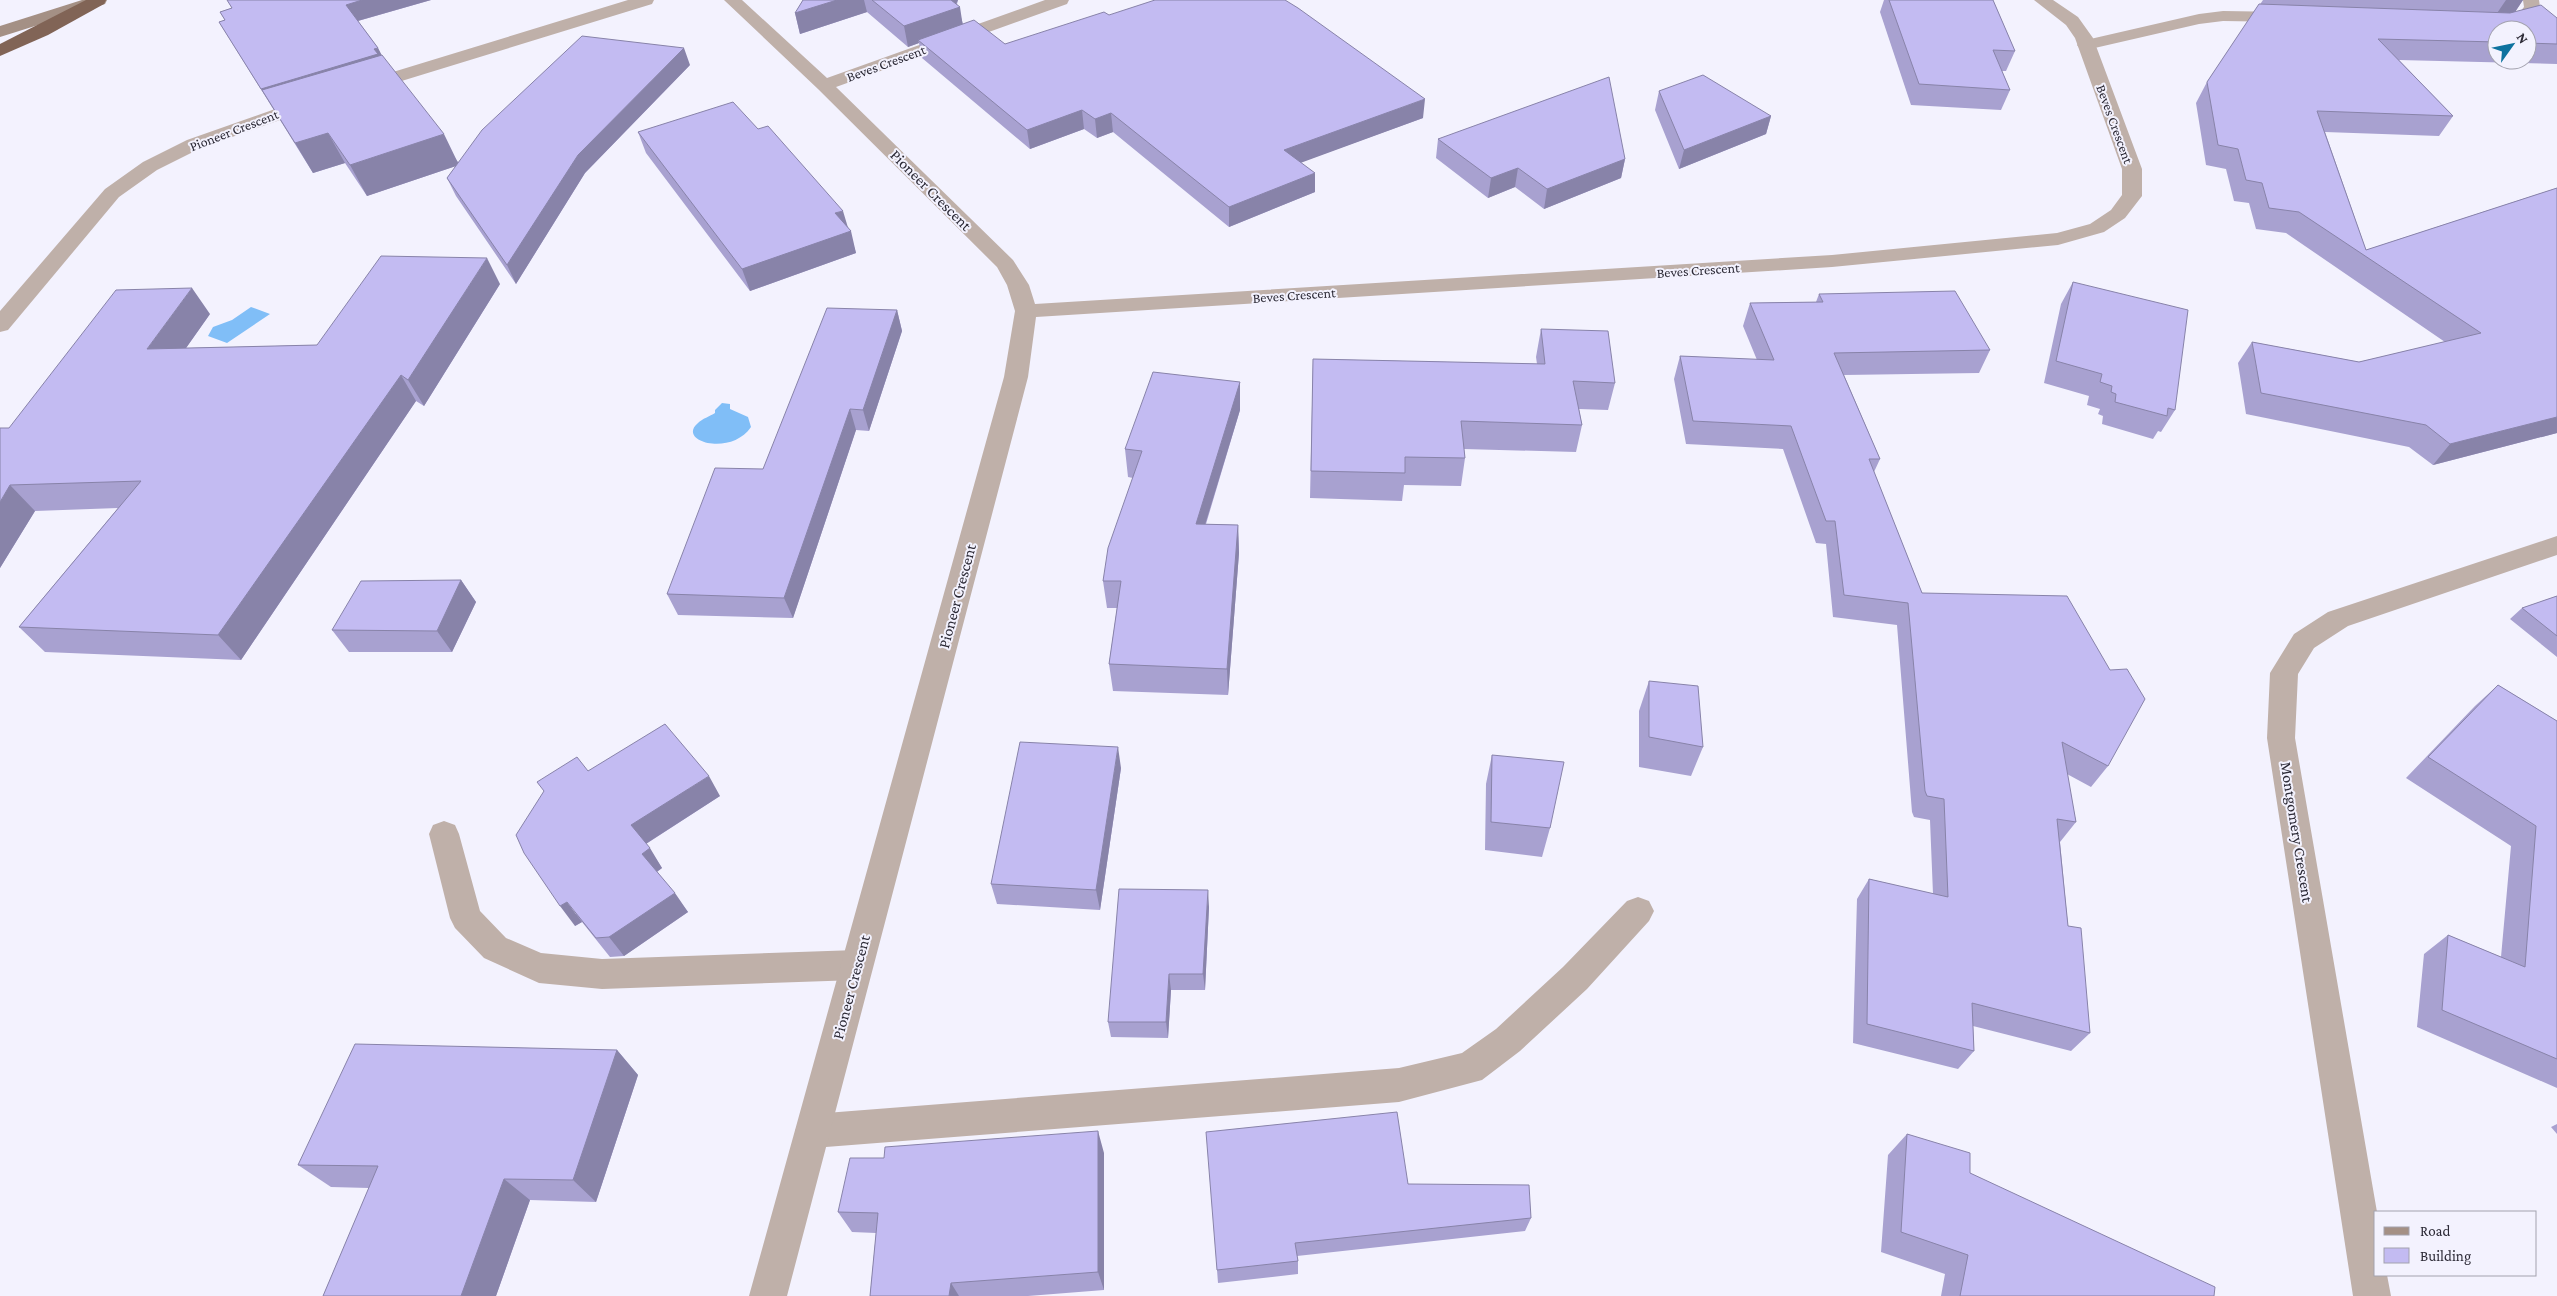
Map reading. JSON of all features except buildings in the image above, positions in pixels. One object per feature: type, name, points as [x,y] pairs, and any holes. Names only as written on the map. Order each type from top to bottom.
[{"type":"highway","points":[[0,51],[42,31],[98,0]]},
{"type":"main road","points":[[0,32],[98,0]]},
{"type":"street","points":[[349,91],[646,0]]},
{"type":"street","name":"Pioneer Crescent","points":[[732,0],[824,85],[1006,264],[1018,285],[1026,311],[1016,377],[768,1296]]},
{"type":"street","name":"Beves Crescent","points":[[824,85],[1061,0]]},
{"type":"street","name":"Beves Crescent","points":[[1026,311],[1832,261],[2058,239],[2097,228],[2118,214],[2132,196],[2132,169],[2086,44],[2072,21],[2042,0]]},
{"type":"street","points":[[2484,25],[2514,23],[2526,18],[2532,7],[2531,0]]},
{"type":"street","points":[[2086,44],[2199,19],[2223,16],[2305,18]]},
{"type":"street","name":"Pioneer Crescent","points":[[0,325],[112,194],[150,166],[194,144],[273,114],[330,97]]},
{"type":"street","name":"Montgomery Crescent","points":[[2372,1296],[2282,738],[2284,673],[2304,641],[2338,619],[2557,545]]},
{"type":"street","points":[[444,834],[466,918],[495,948],[539,968],[602,974],[857,965]]},
{"type":"street","points":[[813,1131],[1399,1085],[1470,1068],[1508,1040],[1576,978],[1638,911]]},
{"type":"water","points":[[251,307],[270,314],[227,343],[208,336],[213,327],[232,320]]},
{"type":"water","points":[[722,403],[730,404],[730,409],[748,417],[751,427],[742,436],[731,442],[720,444],[700,440],[694,435],[693,430],[698,423],[715,413],[715,410]]}]
